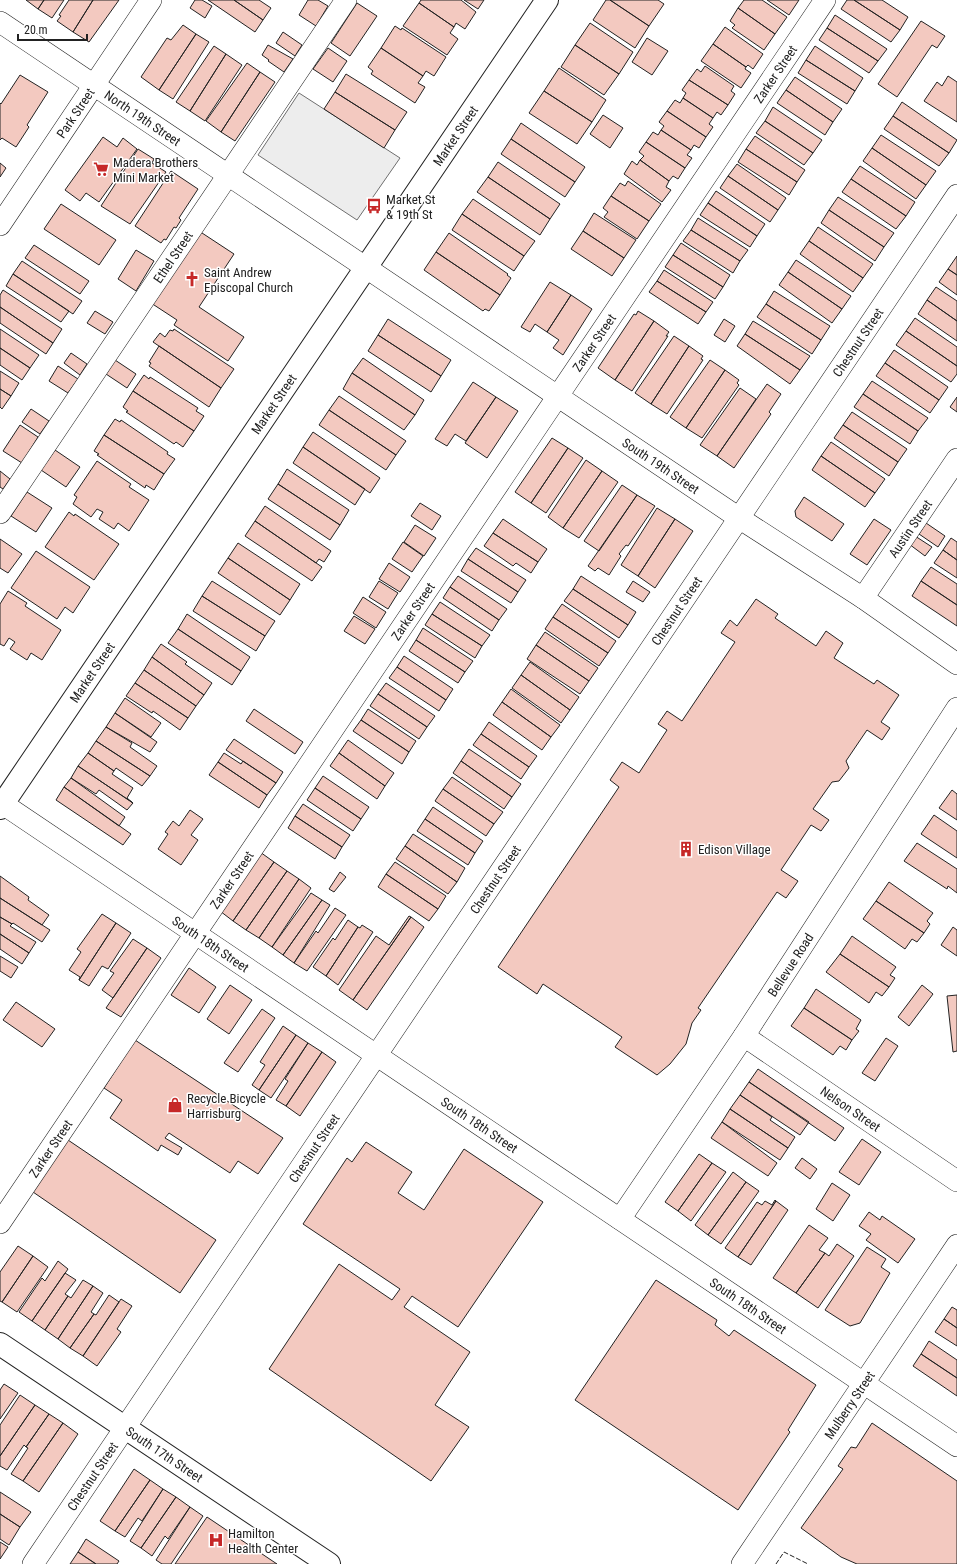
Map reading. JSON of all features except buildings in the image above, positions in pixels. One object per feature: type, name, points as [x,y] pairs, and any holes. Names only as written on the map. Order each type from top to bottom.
[{"type":"main road","name":"Market Street","points":[[1,804],[547,0]]},
{"type":"main road","name":"South 17th Street","points":[[0,1344],[329,1564]]},
{"type":"street","name":"Park Street","points":[[0,225],[151,0]]},
{"type":"street","name":"Ethel Street","points":[[0,514],[346,0]]},
{"type":"street","name":"Zarker Street","points":[[0,1223],[825,0]]},
{"type":"street","name":"North 19th Street","points":[[0,22],[366,267]]},
{"type":"street","name":"Chestnut Street","points":[[33,1564],[957,195]]},
{"type":"street","name":"South 19th Street","points":[[366,267],[739,518],[863,598],[957,664]]},
{"type":"street","name":"Austin Street","points":[[863,598],[957,459]]},
{"type":"street","name":"Bellevue Road","points":[[620,1219],[744,1036],[957,708]]},
{"type":"street","name":"South 18th Street","points":[[1,804],[957,1446]]},
{"type":"street","name":"Nelson Street","points":[[744,1036],[957,1181]]},
{"type":"street","name":"Mulberry Street","points":[[742,1564],[957,1245]]},
{"type":"shaded area","points":[[299,93],[400,158],[357,220],[258,155]]},
{"type":"fence","points":[[776,1564],[784,1552],[808,1564]]},
{"type":"place","name":"Madera Brothers Mini Market","points":[[101,169]]},
{"type":"place","name":"Market St & 19th St","points":[[374,206]]},
{"type":"place","name":"Saint Andrew Episcopal Church","points":[[192,279]]},
{"type":"place","name":"Edison Village","points":[[686,849]]},
{"type":"place","name":"Recycle Bicycle Harrisburg","points":[[175,1105]]},
{"type":"place","name":"Hamilton Health Center","points":[[216,1540]]}]
